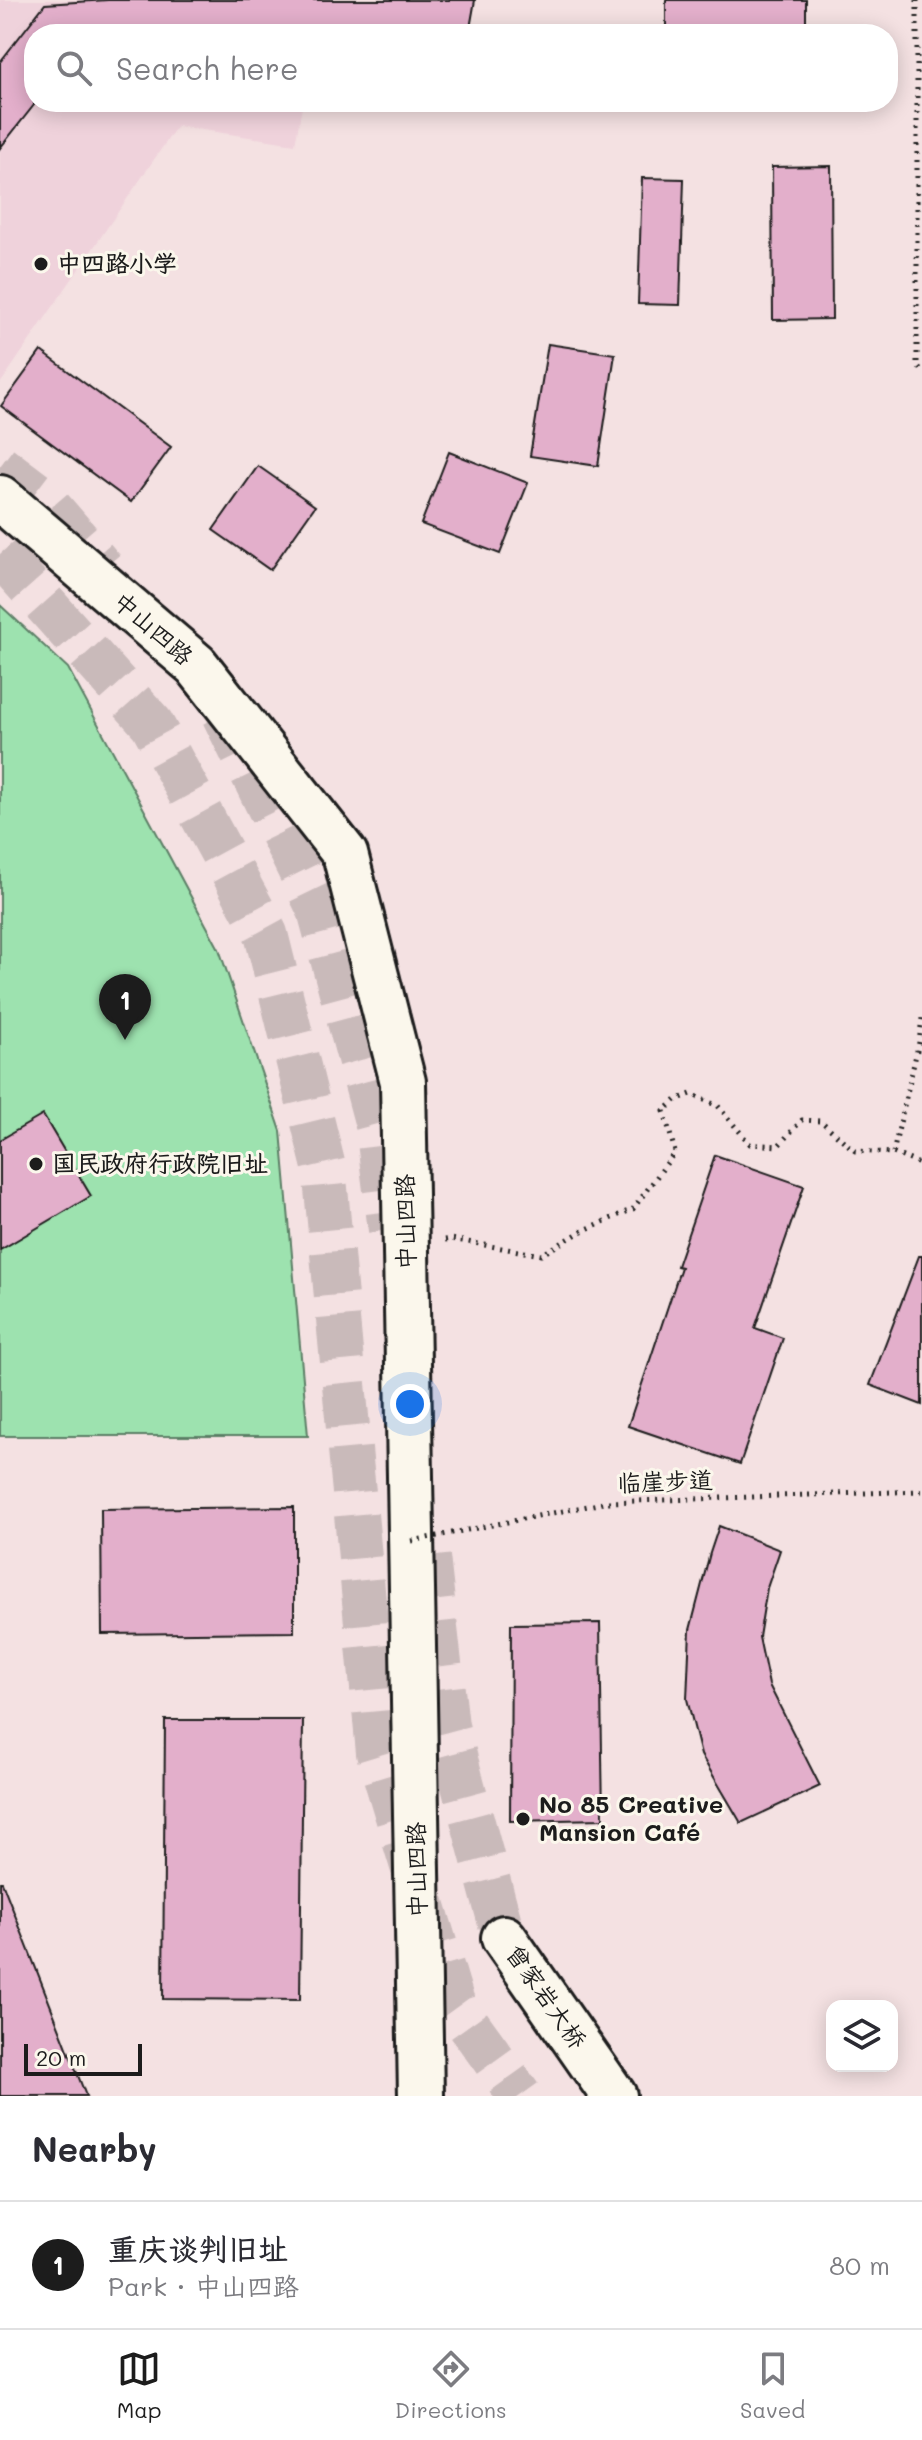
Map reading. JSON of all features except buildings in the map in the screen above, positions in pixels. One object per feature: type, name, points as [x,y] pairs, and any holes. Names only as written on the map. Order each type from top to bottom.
[{"type":"street","name":"中山四路","points":[[0,498],[196,665],[345,854],[403,1082],[421,2096]]},
{"type":"street","name":"曾家岩大桥","points":[[504,1938],[614,2096]]},
{"type":"path","points":[[917,0],[917,365],[922,371]]},
{"type":"path","points":[[893,1153],[922,1018]]},
{"type":"path","points":[[406,1247],[451,1239],[541,1255],[582,1231],[633,1209],[675,1152],[664,1111],[676,1100],[691,1094],[718,1106],[750,1144],[778,1146],[802,1120],[821,1121],[855,1151],[893,1153],[922,1165]]},
{"type":"path","name":"临崖步道","points":[[412,1541],[608,1502],[922,1491]]},
{"type":"shaded area","name":"中四路小学","points":[[0,0],[323,0],[119,24],[24,24],[24,112],[301,112],[295,144],[177,126],[0,384]]},
{"type":"green space","points":[[0,605],[68,668],[219,949],[281,1131],[308,1436],[0,1436]]},
{"type":"tunnel","points":[[0,466],[41,497],[103,569]]},
{"type":"tunnel","points":[[0,554],[152,724],[266,934],[324,1167],[378,1753],[453,2003],[520,2096]]},
{"type":"tunnel","points":[[223,714],[319,910],[377,1125],[390,1230]]},
{"type":"tunnel","points":[[428,1557],[447,1726],[504,1938]]},
{"type":"place","name":"中四路小学","points":[[41,264]]},
{"type":"place","name":"重庆谈判旧址","points":[[125,1040]]},
{"type":"place","name":"国民政府行政院旧址","points":[[36,1164]]},
{"type":"place","name":"No 85 Creative Mansion Café","points":[[523,1819]]}]
